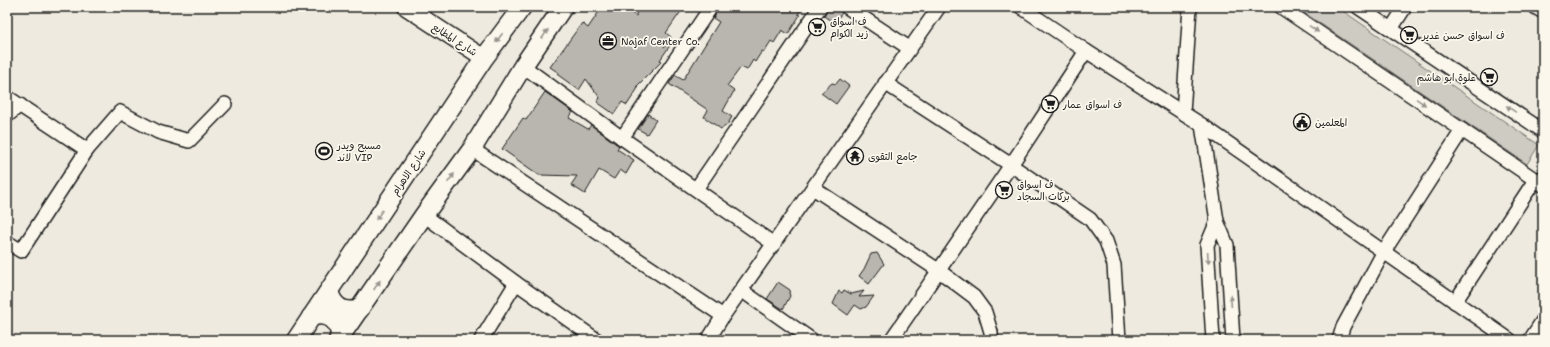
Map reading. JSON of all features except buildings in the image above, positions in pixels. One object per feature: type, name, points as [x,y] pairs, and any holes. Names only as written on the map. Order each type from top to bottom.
[{"type":"main road","name":"شارع الاهرام","points":[[296,340],[484,58],[522,7]]},
{"type":"main road","points":[[339,339],[472,148],[523,66],[563,7]]},
{"type":"main road","points":[[329,291],[334,304],[340,308],[346,311],[360,309]]},
{"type":"main road","points":[[311,317],[326,315],[332,318],[340,331],[339,339]]},
{"type":"street","name":"شارع المطابع","points":[[406,7],[484,58]]},
{"type":"street","points":[[622,138],[711,7]]},
{"type":"street","points":[[696,189],[820,7]]},
{"type":"street","points":[[847,7],[909,48]]},
{"type":"street","points":[[708,340],[741,290],[939,7]]},
{"type":"street","points":[[1022,7],[1086,51],[1202,125],[1383,253],[1510,340]]},
{"type":"street","points":[[1183,113],[1190,7]]},
{"type":"street","points":[[1281,7],[1540,181],[1455,302]]},
{"type":"street","points":[[1358,7],[1543,131]]},
{"type":"street","points":[[1391,29],[1405,7]]},
{"type":"street","points":[[1535,7],[1543,12]]},
{"type":"street","points":[[891,340],[1011,165],[1086,51]]},
{"type":"street","points":[[523,66],[622,138],[774,244]]},
{"type":"street","points":[[885,83],[1011,165],[1090,219],[1106,241],[1114,265],[1119,340]]},
{"type":"street","points":[[7,97],[87,150]]},
{"type":"street","points":[[7,242],[20,251],[87,150],[120,112],[158,132],[189,141],[225,104]]},
{"type":"street","points":[[7,116],[20,105]]},
{"type":"street","points":[[1202,125],[1217,221],[1227,245],[1233,340]]},
{"type":"street","points":[[1339,340],[1343,328],[1383,253],[1462,130]]},
{"type":"street","points":[[472,148],[723,316]]},
{"type":"street","points":[[813,188],[938,270],[974,296],[985,312],[991,332],[991,340]]},
{"type":"street","points":[[424,215],[594,339]]},
{"type":"street","points":[[1213,340],[1207,245],[1217,221]]},
{"type":"street","points":[[481,340],[516,283]]},
{"type":"street","points":[[741,290],[812,340]]},
{"type":"street","points":[[1530,340],[1543,320]]},
{"type":"shaded area","points":[[1296,7],[1337,7],[1539,145],[1527,164]]},
{"type":"place","name":"ف اسواق زيد الكوام","points":[[817,27]]},
{"type":"place","name":"ف اسواق حسن غدير","points":[[1409,35]]},
{"type":"place","name":"Najaf Center Co.","points":[[608,41]]},
{"type":"place","name":"علوة ابو هاشم","points":[[1489,77]]},
{"type":"place","name":"ف اسواق عمار","points":[[1050,104]]},
{"type":"place","name":"المعلمين","points":[[1302,122]]},
{"type":"place","name":"مسبح ويدر لاند VIP","points":[[324,151]]},
{"type":"place","name":"جامع التقوى","points":[[855,156]]},
{"type":"place","name":"ف اسواق بركات السجاد","points":[[1004,190]]}]
